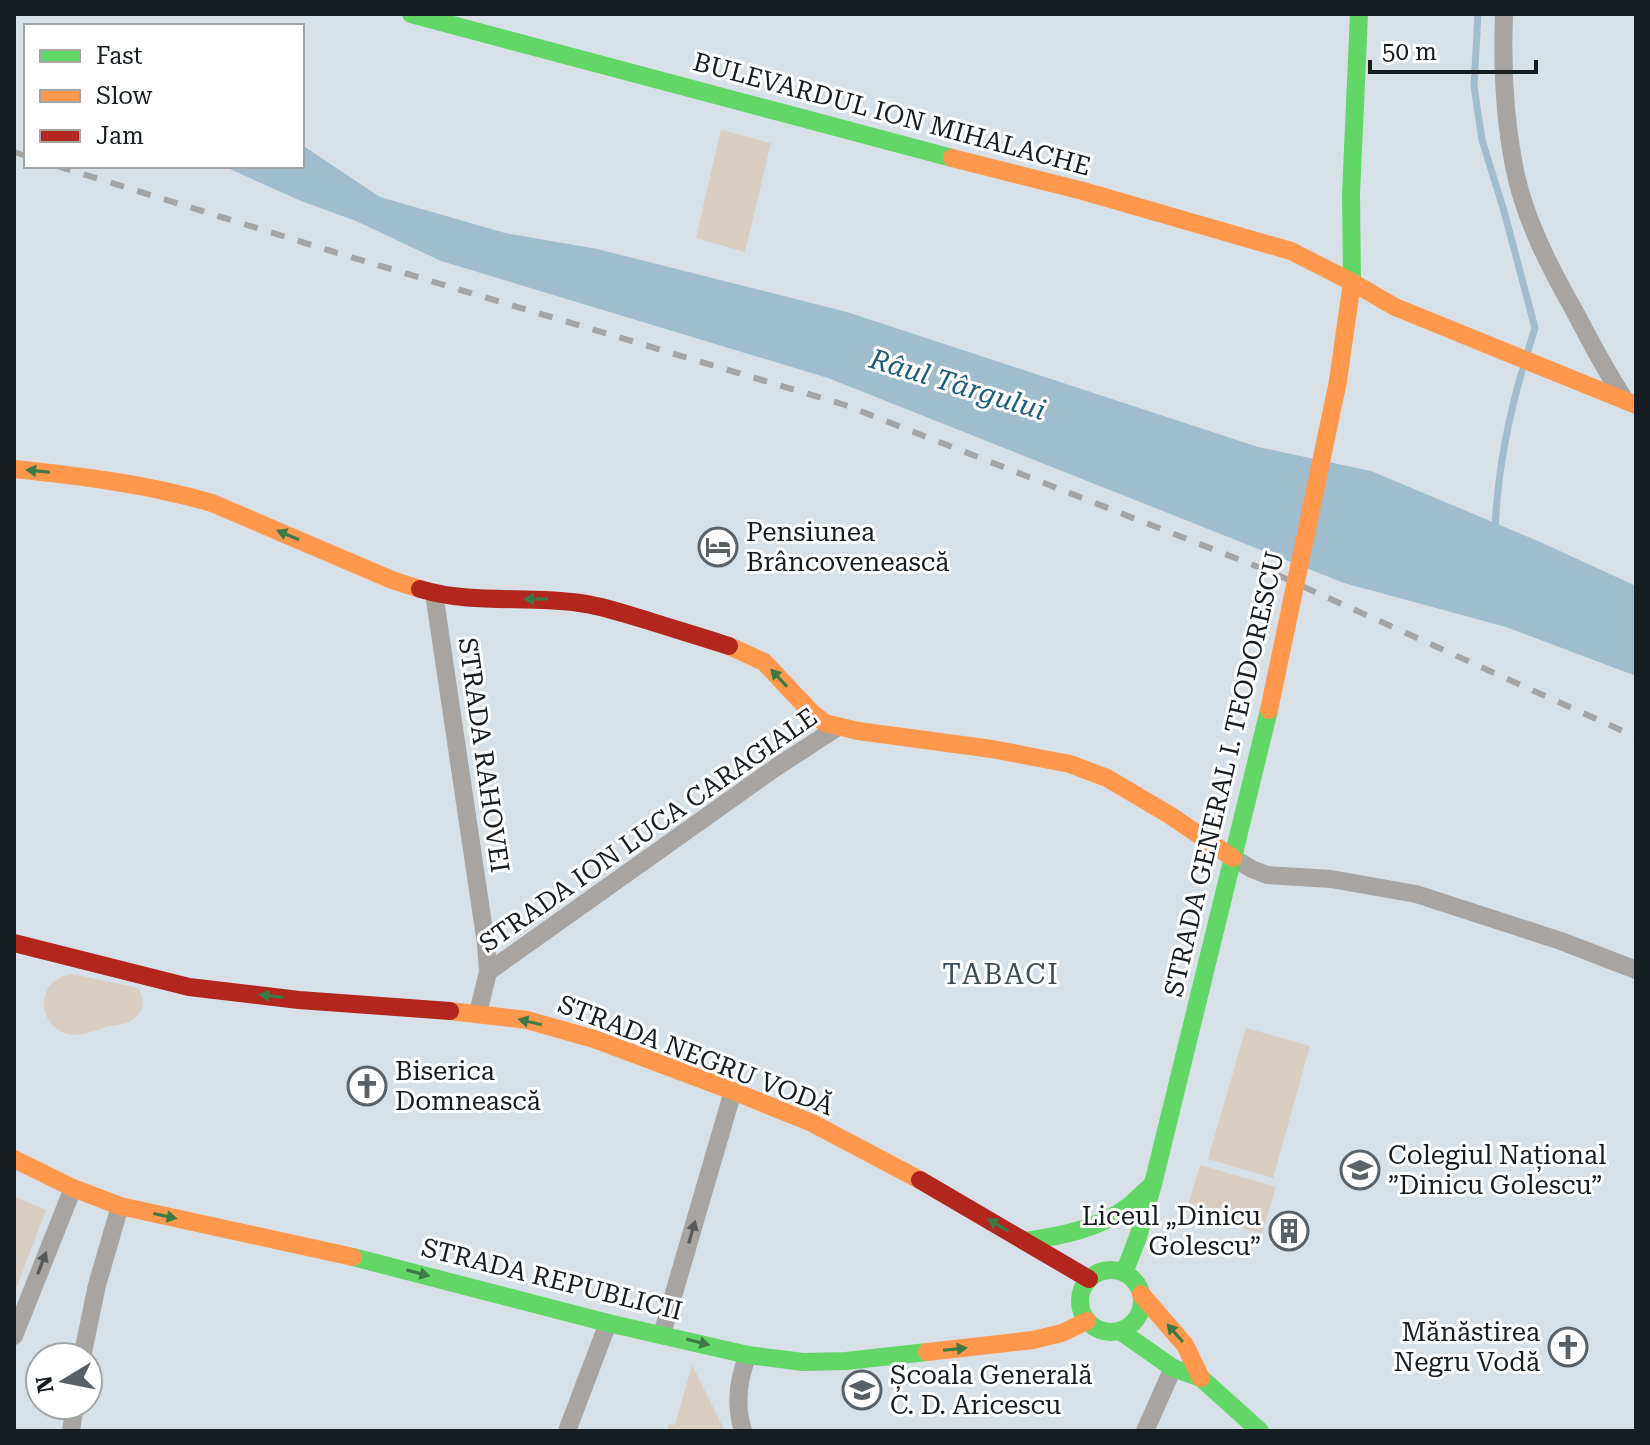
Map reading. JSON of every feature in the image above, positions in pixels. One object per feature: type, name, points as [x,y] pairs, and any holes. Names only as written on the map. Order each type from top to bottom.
[{"type":"main road","name":"BULEVARDUL ION MIHALACHE","points":[[411,14],[1083,191],[1291,251],[1395,307],[1631,403]]},
{"type":"main road","name":"STRADA GENERAL I. TEODORESCU","points":[[1124,1273],[1153,1184],[1269,710],[1338,381],[1352,282],[1351,194],[1359,14]]},
{"type":"main road","points":[[14,469],[124,482],[184,494],[392,580],[434,593],[474,599],[581,603],[734,647],[764,662],[812,713],[825,723],[838,727]]},
{"type":"main road","name":"STRADA ION LUCA CARAGIALE","points":[[838,727],[992,749],[1070,764],[1107,778],[1233,858]]},
{"type":"main road","name":"STRADA NEGRU VODĂ","points":[[14,943],[189,987],[299,1000],[478,1013],[527,1020],[594,1039],[812,1123],[930,1185],[1089,1279]]},
{"type":"main road","name":"STRADA REPUBLICII","points":[[14,1159],[73,1188],[120,1206],[380,1263],[608,1323],[748,1355],[803,1362],[846,1361],[1033,1340],[1062,1333],[1087,1321]]},
{"type":"main road","points":[[1025,1241],[1060,1237],[1093,1227],[1126,1208],[1153,1184]]},
{"type":"main road","points":[[1120,1331],[1140,1312],[1141,1294],[1138,1285],[1124,1273],[1102,1271],[1089,1279],[1080,1295],[1087,1321],[1102,1331],[1120,1331],[1173,1368],[1201,1378]]},
{"type":"main road","points":[[1141,1294],[1185,1345],[1201,1378],[1260,1431]]},
{"type":"street","points":[[1504,14],[1502,65],[1506,114],[1514,169],[1524,203],[1555,276],[1607,372],[1631,403]]},
{"type":"street","name":"STRADA RAHOVEI","points":[[434,593],[488,972]]},
{"type":"street","name":"STRADA ION LUCA CARAGIALE","points":[[478,1013],[488,972],[775,768],[838,727]]},
{"type":"street","points":[[1233,858],[1267,875],[1331,879],[1416,894],[1561,941],[1636,970]]},
{"type":"street","points":[[662,1334],[733,1091]]},
{"type":"street","points":[[14,1336],[73,1188]]},
{"type":"street","points":[[85,1341],[97,1285],[120,1206]]},
{"type":"street","points":[[567,1431],[608,1323]]},
{"type":"street","points":[[743,1431],[738,1388],[748,1355]]},
{"type":"street","points":[[1145,1431],[1173,1368]]},
{"type":"shaded area","points":[[721,130],[771,143],[745,252],[696,238]]},
{"type":"shaded area","points":[[72,974],[138,988],[142,999],[139,1014],[122,1024],[87,1033],[75,1035],[61,1032],[47,1017],[45,996],[55,980]]},
{"type":"shaded area","points":[[1246,1028],[1310,1046],[1273,1178],[1208,1159]]},
{"type":"shaded area","points":[[1200,1165],[1276,1187],[1262,1234],[1186,1212]]},
{"type":"shaded area","points":[[14,1196],[46,1210],[14,1294]]},
{"type":"shaded area","points":[[692,1365],[725,1431],[667,1431],[669,1424],[675,1425]]},
{"type":"water","name":"Râul Târgului","points":[[304,146],[380,197],[505,233],[597,249],[847,312],[1258,447],[1371,471],[1636,586],[1636,676],[1506,627],[1344,583],[828,378],[441,261],[356,221],[301,201],[227,168],[304,168]]},
{"type":"waterway","points":[[1478,14],[1474,86],[1482,140],[1535,328],[1528,351]]},
{"type":"waterway","points":[[1495,531],[1504,450],[1522,371]]},
{"type":"railway","points":[[14,152],[24,155]]},
{"type":"railway","points":[[63,168],[845,405],[1271,572],[1636,737]]},
{"type":"traffic: fast","points":[[411,14],[952,158]]},
{"type":"traffic: fast","points":[[1352,282],[1351,194],[1359,14]]},
{"type":"traffic: fast","points":[[1124,1273],[1153,1184],[1269,710]]},
{"type":"traffic: fast","points":[[1025,1241],[1092,1226],[1129,1206],[1153,1184]]},
{"type":"traffic: fast","points":[[353,1257],[608,1323],[748,1355],[803,1362],[846,1361],[927,1352]]},
{"type":"traffic: fast","points":[[1111,1270],[1123,1272],[1133,1279],[1140,1289],[1142,1301],[1140,1313],[1133,1323],[1123,1330],[1111,1332],[1099,1330],[1089,1323],[1082,1313],[1080,1301],[1082,1289],[1089,1279],[1099,1272],[1111,1270]]},
{"type":"traffic: fast","points":[[1120,1331],[1173,1368],[1201,1378],[1260,1431]]},
{"type":"traffic: slow","points":[[952,158],[1083,191],[1291,251],[1395,307],[1636,405]]},
{"type":"traffic: slow","points":[[1338,381],[1352,282]]},
{"type":"traffic: slow","points":[[1269,710],[1338,381]]},
{"type":"traffic: slow","points":[[14,469],[138,486],[212,503],[420,589]]},
{"type":"traffic: slow","points":[[729,646],[764,662],[825,723],[858,731],[992,749],[1070,764],[1107,778],[1233,858]]},
{"type":"traffic: slow","points":[[450,1011],[527,1020],[594,1039],[812,1123],[920,1180]]},
{"type":"traffic: slow","points":[[14,1159],[73,1188],[120,1206],[353,1257]]},
{"type":"traffic: slow","points":[[1141,1294],[1185,1345],[1201,1378]]},
{"type":"traffic: slow","points":[[927,1352],[1033,1340],[1062,1333],[1087,1321]]},
{"type":"traffic: jam","points":[[420,589],[460,597],[589,604],[729,646]]},
{"type":"traffic: jam","points":[[14,943],[189,987],[299,1000],[450,1011]]},
{"type":"traffic: jam","points":[[920,1180],[1089,1279]]},
{"type":"place","name":"Pensiunea Brâncovenească","points":[[718,547]]},
{"type":"place","name":"Biserica Domnească","points":[[367,1086]]},
{"type":"place","name":"Colegiul Național ”Dinicu Golescu”","points":[[1360,1170]]},
{"type":"place","name":"Liceul „Dinicu Golescu”","points":[[1289,1231]]},
{"type":"place","name":"Mănăstirea Negru Vodă","points":[[1568,1347]]},
{"type":"place","name":"Școala Generală C. D. Aricescu","points":[[862,1390]]},
{"type":"district","name":"TABACI","points":[[1001,974]]}]
